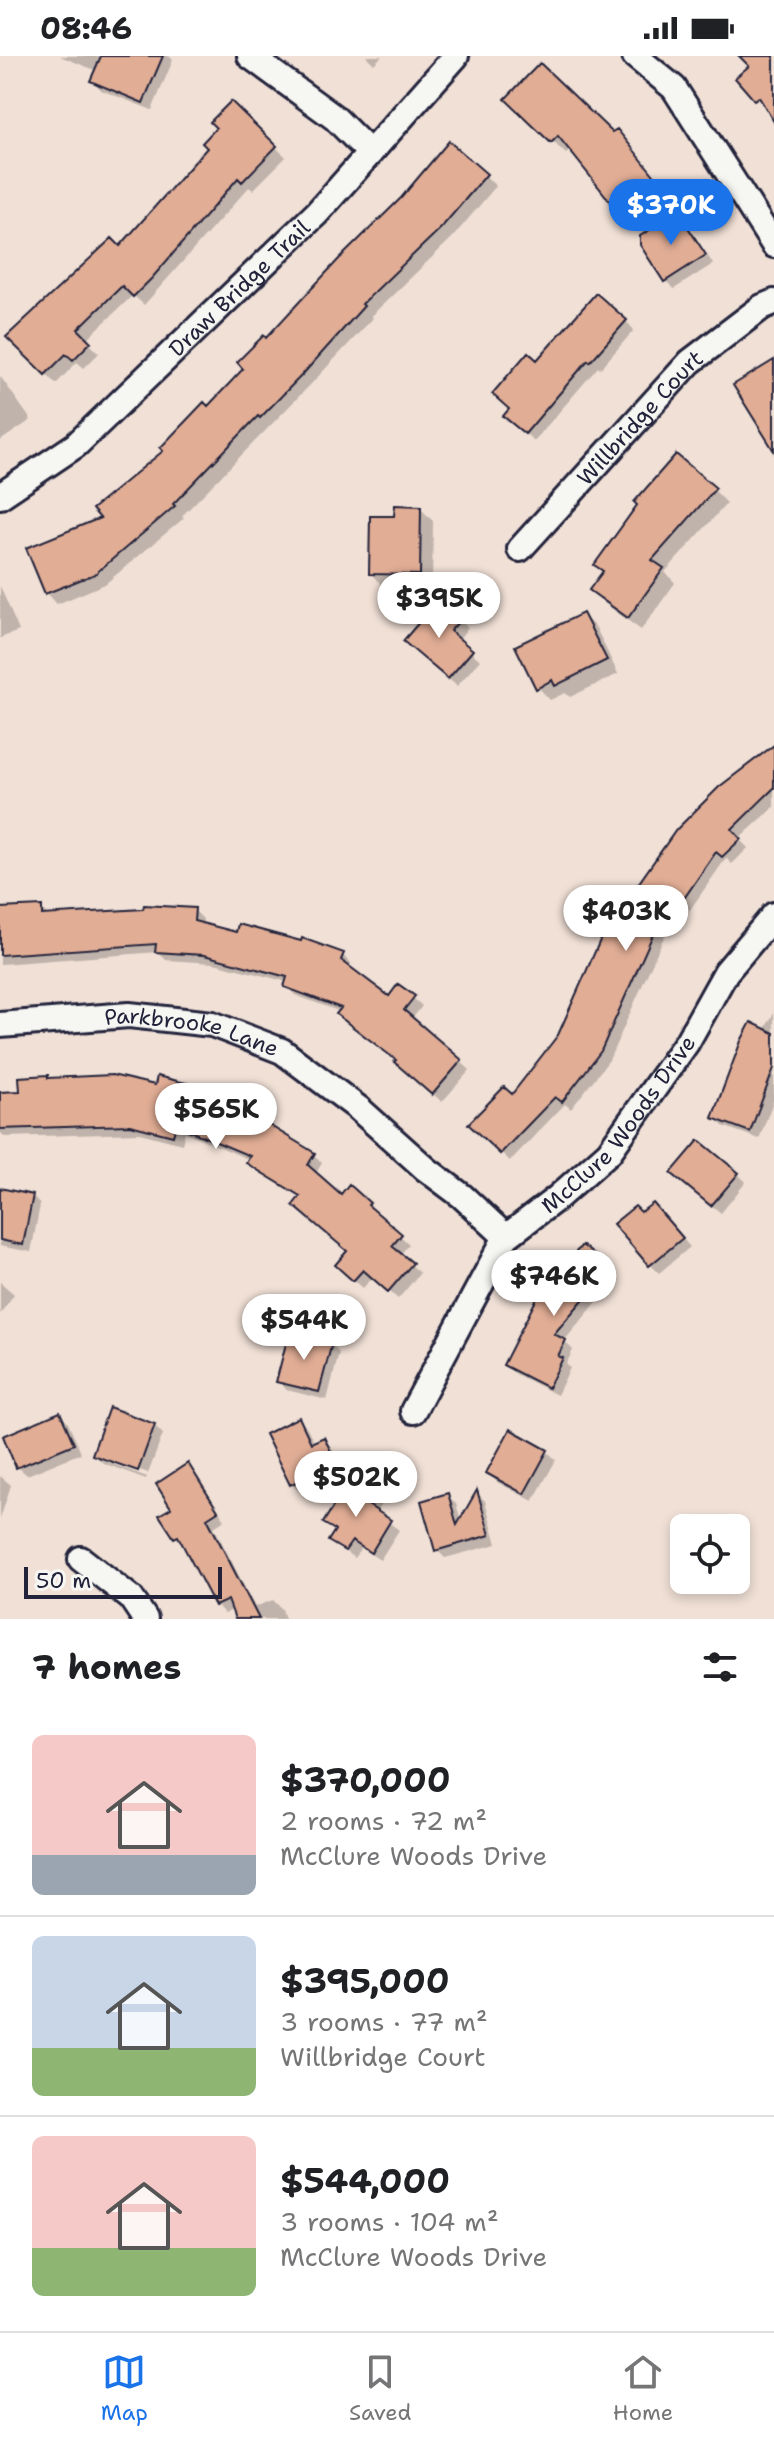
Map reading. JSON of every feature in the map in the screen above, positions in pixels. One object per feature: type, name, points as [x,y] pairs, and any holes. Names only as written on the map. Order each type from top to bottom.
[{"type":"street","points":[[250,56],[335,118],[370,153]]},
{"type":"street","name":"Draw Bridge Trail","points":[[0,496],[76,445],[317,213],[456,56]]},
{"type":"street","points":[[635,56],[674,88],[774,245]]},
{"type":"street","name":"Willbridge Court","points":[[520,549],[690,362],[762,307],[774,302]]},
{"type":"street","name":"McClure Woods Drive","points":[[413,1411],[506,1237],[609,1152],[687,1042],[726,972],[774,915]]},
{"type":"street","name":"Parkbrooke Lane","points":[[0,1025],[129,1015],[212,1024],[282,1051],[358,1108],[506,1237]]},
{"type":"street","points":[[81,1559],[131,1598],[145,1619]]},
{"type":"building","points":[[101,56],[163,56],[143,103],[90,81]]},
{"type":"building","points":[[739,56],[774,56],[774,122],[759,97],[754,100],[735,78],[749,66]]},
{"type":"building","points":[[540,63],[612,132],[617,129],[657,179],[617,210],[558,136],[551,143],[505,99]]},
{"type":"building","points":[[231,101],[277,146],[242,182],[238,178],[133,297],[122,286],[78,329],[91,342],[73,360],[66,354],[45,375],[6,337],[112,238],[120,246],[207,148],[202,143],[216,128],[210,122]]},
{"type":"building","points":[[449,141],[487,174],[441,228],[362,304],[364,306],[303,374],[260,418],[258,416],[173,504],[175,506],[95,574],[45,594],[26,548],[100,518],[92,509],[163,451],[160,448],[204,402],[208,406],[243,369],[237,362],[264,335],[266,338],[401,198]]},
{"type":"building","points":[[678,212],[706,255],[664,282],[640,245],[640,236]]},
{"type":"building","points":[[596,293],[627,320],[525,434],[503,416],[509,409],[492,394],[528,352],[537,360]]},
{"type":"building","points":[[774,360],[774,451],[733,385]]},
{"type":"building","points":[[676,454],[716,488],[652,560],[664,568],[628,618],[589,590],[603,571],[594,565],[637,505],[634,502]]},
{"type":"building","points":[[395,505],[421,506],[420,575],[369,574],[370,516],[394,516]]},
{"type":"building","points":[[439,599],[461,619],[450,631],[473,650],[448,679],[403,641]]},
{"type":"building","points":[[583,613],[607,660],[555,686],[552,680],[536,689],[515,646]]},
{"type":"building","points":[[774,745],[774,788],[732,829],[741,839],[722,857],[716,852],[676,910],[667,903],[601,1051],[562,1102],[555,1097],[500,1154],[468,1124],[504,1087],[512,1094],[558,1035],[617,902],[624,904],[676,830],[719,787]]},
{"type":"building","points":[[144,905],[195,908],[194,921],[236,932],[238,924],[301,941],[302,938],[344,953],[341,960],[389,996],[398,984],[415,996],[404,1010],[462,1060],[432,1095],[394,1062],[396,1060],[336,1014],[341,1008],[284,987],[287,977],[204,955],[155,952],[156,944],[0,955],[0,908],[42,906],[42,915],[143,909]]},
{"type":"building","points":[[751,1022],[774,1033],[774,1068],[750,1132],[712,1118]]},
{"type":"building","points":[[48,1075],[48,1078],[112,1075],[155,1085],[157,1076],[194,1085],[252,1111],[251,1114],[315,1153],[308,1165],[341,1194],[349,1184],[370,1203],[368,1205],[402,1234],[392,1246],[413,1263],[388,1292],[363,1270],[353,1281],[335,1265],[347,1251],[293,1205],[300,1196],[246,1163],[250,1156],[176,1125],[173,1136],[130,1125],[0,1129],[0,1092],[20,1091],[19,1077]]},
{"type":"building","points":[[699,1140],[739,1173],[711,1206],[671,1173]]},
{"type":"building","points":[[0,1188],[33,1195],[23,1245],[0,1240]]},
{"type":"building","points":[[653,1203],[683,1238],[649,1266],[613,1224],[635,1206],[641,1212]]},
{"type":"building","points":[[582,1245],[610,1268],[554,1334],[566,1340],[558,1356],[563,1358],[548,1388],[503,1365],[537,1298]]},
{"type":"building","points":[[289,1332],[332,1343],[319,1392],[276,1382]]},
{"type":"building","points":[[109,1407],[155,1424],[138,1471],[92,1455]]},
{"type":"building","points":[[60,1412],[74,1444],[16,1468],[3,1436]]},
{"type":"building","points":[[299,1417],[311,1443],[324,1437],[336,1462],[290,1485],[265,1434]]},
{"type":"building","points":[[510,1429],[548,1450],[524,1494],[486,1473]]},
{"type":"building","points":[[188,1463],[218,1511],[207,1518],[259,1619],[235,1619],[228,1600],[215,1606],[178,1536],[174,1538],[159,1515],[171,1508],[156,1484]]},
{"type":"building","points":[[351,1478],[375,1493],[368,1505],[391,1520],[371,1553],[352,1541],[345,1551],[328,1541],[335,1530],[323,1523]]},
{"type":"building","points":[[477,1490],[490,1535],[435,1551],[421,1501],[448,1493],[457,1525]]}]
